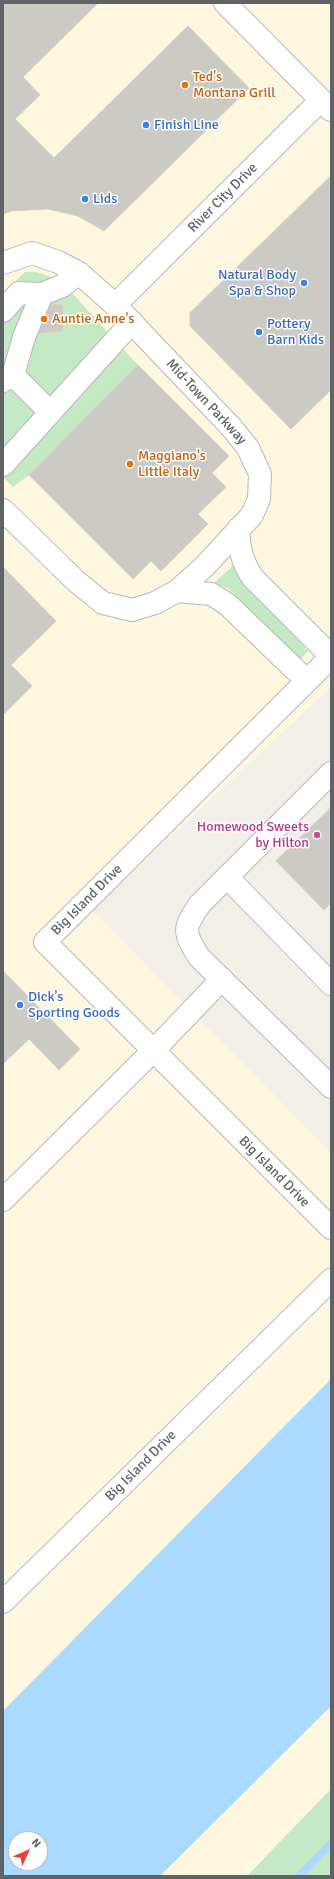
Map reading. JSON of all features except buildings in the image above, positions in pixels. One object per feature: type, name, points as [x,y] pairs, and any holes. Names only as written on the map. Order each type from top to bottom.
[{"type":"street","points":[[225,3],[326,105]]},
{"type":"street","name":"River City Drive","points":[[115,305],[326,105]]},
{"type":"street","name":"Mid-Town Parkway","points":[[3,264],[32,253],[58,262],[79,273],[132,322],[232,428],[248,448],[260,474],[259,499],[252,515],[204,567],[178,591],[155,603],[132,610],[103,602],[77,582],[3,510]]},
{"type":"street","points":[[3,264],[19,293]]},
{"type":"street","points":[[19,293],[42,294],[62,286],[79,273]]},
{"type":"street","points":[[3,311],[19,293]]},
{"type":"street","points":[[42,294],[8,378],[50,412]]},
{"type":"street","points":[[3,465],[132,322]]},
{"type":"street","points":[[238,529],[239,546],[242,558],[253,578],[330,661]]},
{"type":"street","points":[[178,591],[211,594],[227,604],[307,681]]},
{"type":"street","name":"Big Island Drive","points":[[330,661],[307,681],[45,942],[331,1228]]},
{"type":"street","points":[[331,773],[200,904],[188,922],[187,930],[187,937],[199,957],[331,1086]]},
{"type":"street","points":[[227,877],[331,984]]},
{"type":"street","points":[[3,1200],[153,1051],[222,979]]},
{"type":"street","name":"Big Island Drive","points":[[3,1602],[331,1280]]},
{"type":"shaded area","points":[[3,3],[331,3],[331,687],[92,910],[331,1153],[331,1789],[247,1876],[3,1876]]},
{"type":"green space","points":[[25,272],[36,272],[59,279],[138,365],[29,475],[13,487],[3,477],[3,293]]},
{"type":"green space","points":[[235,564],[243,581],[308,651],[300,660],[229,589],[214,583]]},
{"type":"green space","points":[[331,1789],[331,1876],[247,1876]]},
{"type":"water","points":[[331,1379],[331,1706],[160,1876],[3,1876],[3,1711]]},
{"type":"waterway","points":[[299,1876],[331,1844]]},
{"type":"place","name":"Ted's Montana Grill","points":[[185,85]]},
{"type":"place","name":"Finish Line","points":[[146,125]]},
{"type":"place","name":"Lids","points":[[85,199]]},
{"type":"place","name":"Natural Body Spa & Shop","points":[[304,283]]},
{"type":"place","name":"Auntie Anne's","points":[[44,319]]},
{"type":"place","name":"Pottery Barn Kids","points":[[259,332]]},
{"type":"place","name":"Maggiano's Little Italy","points":[[130,464]]},
{"type":"place","name":"Homewood Sweets by Hilton","points":[[317,835]]},
{"type":"place","name":"Dick's Sporting Goods","points":[[20,1005]]}]
